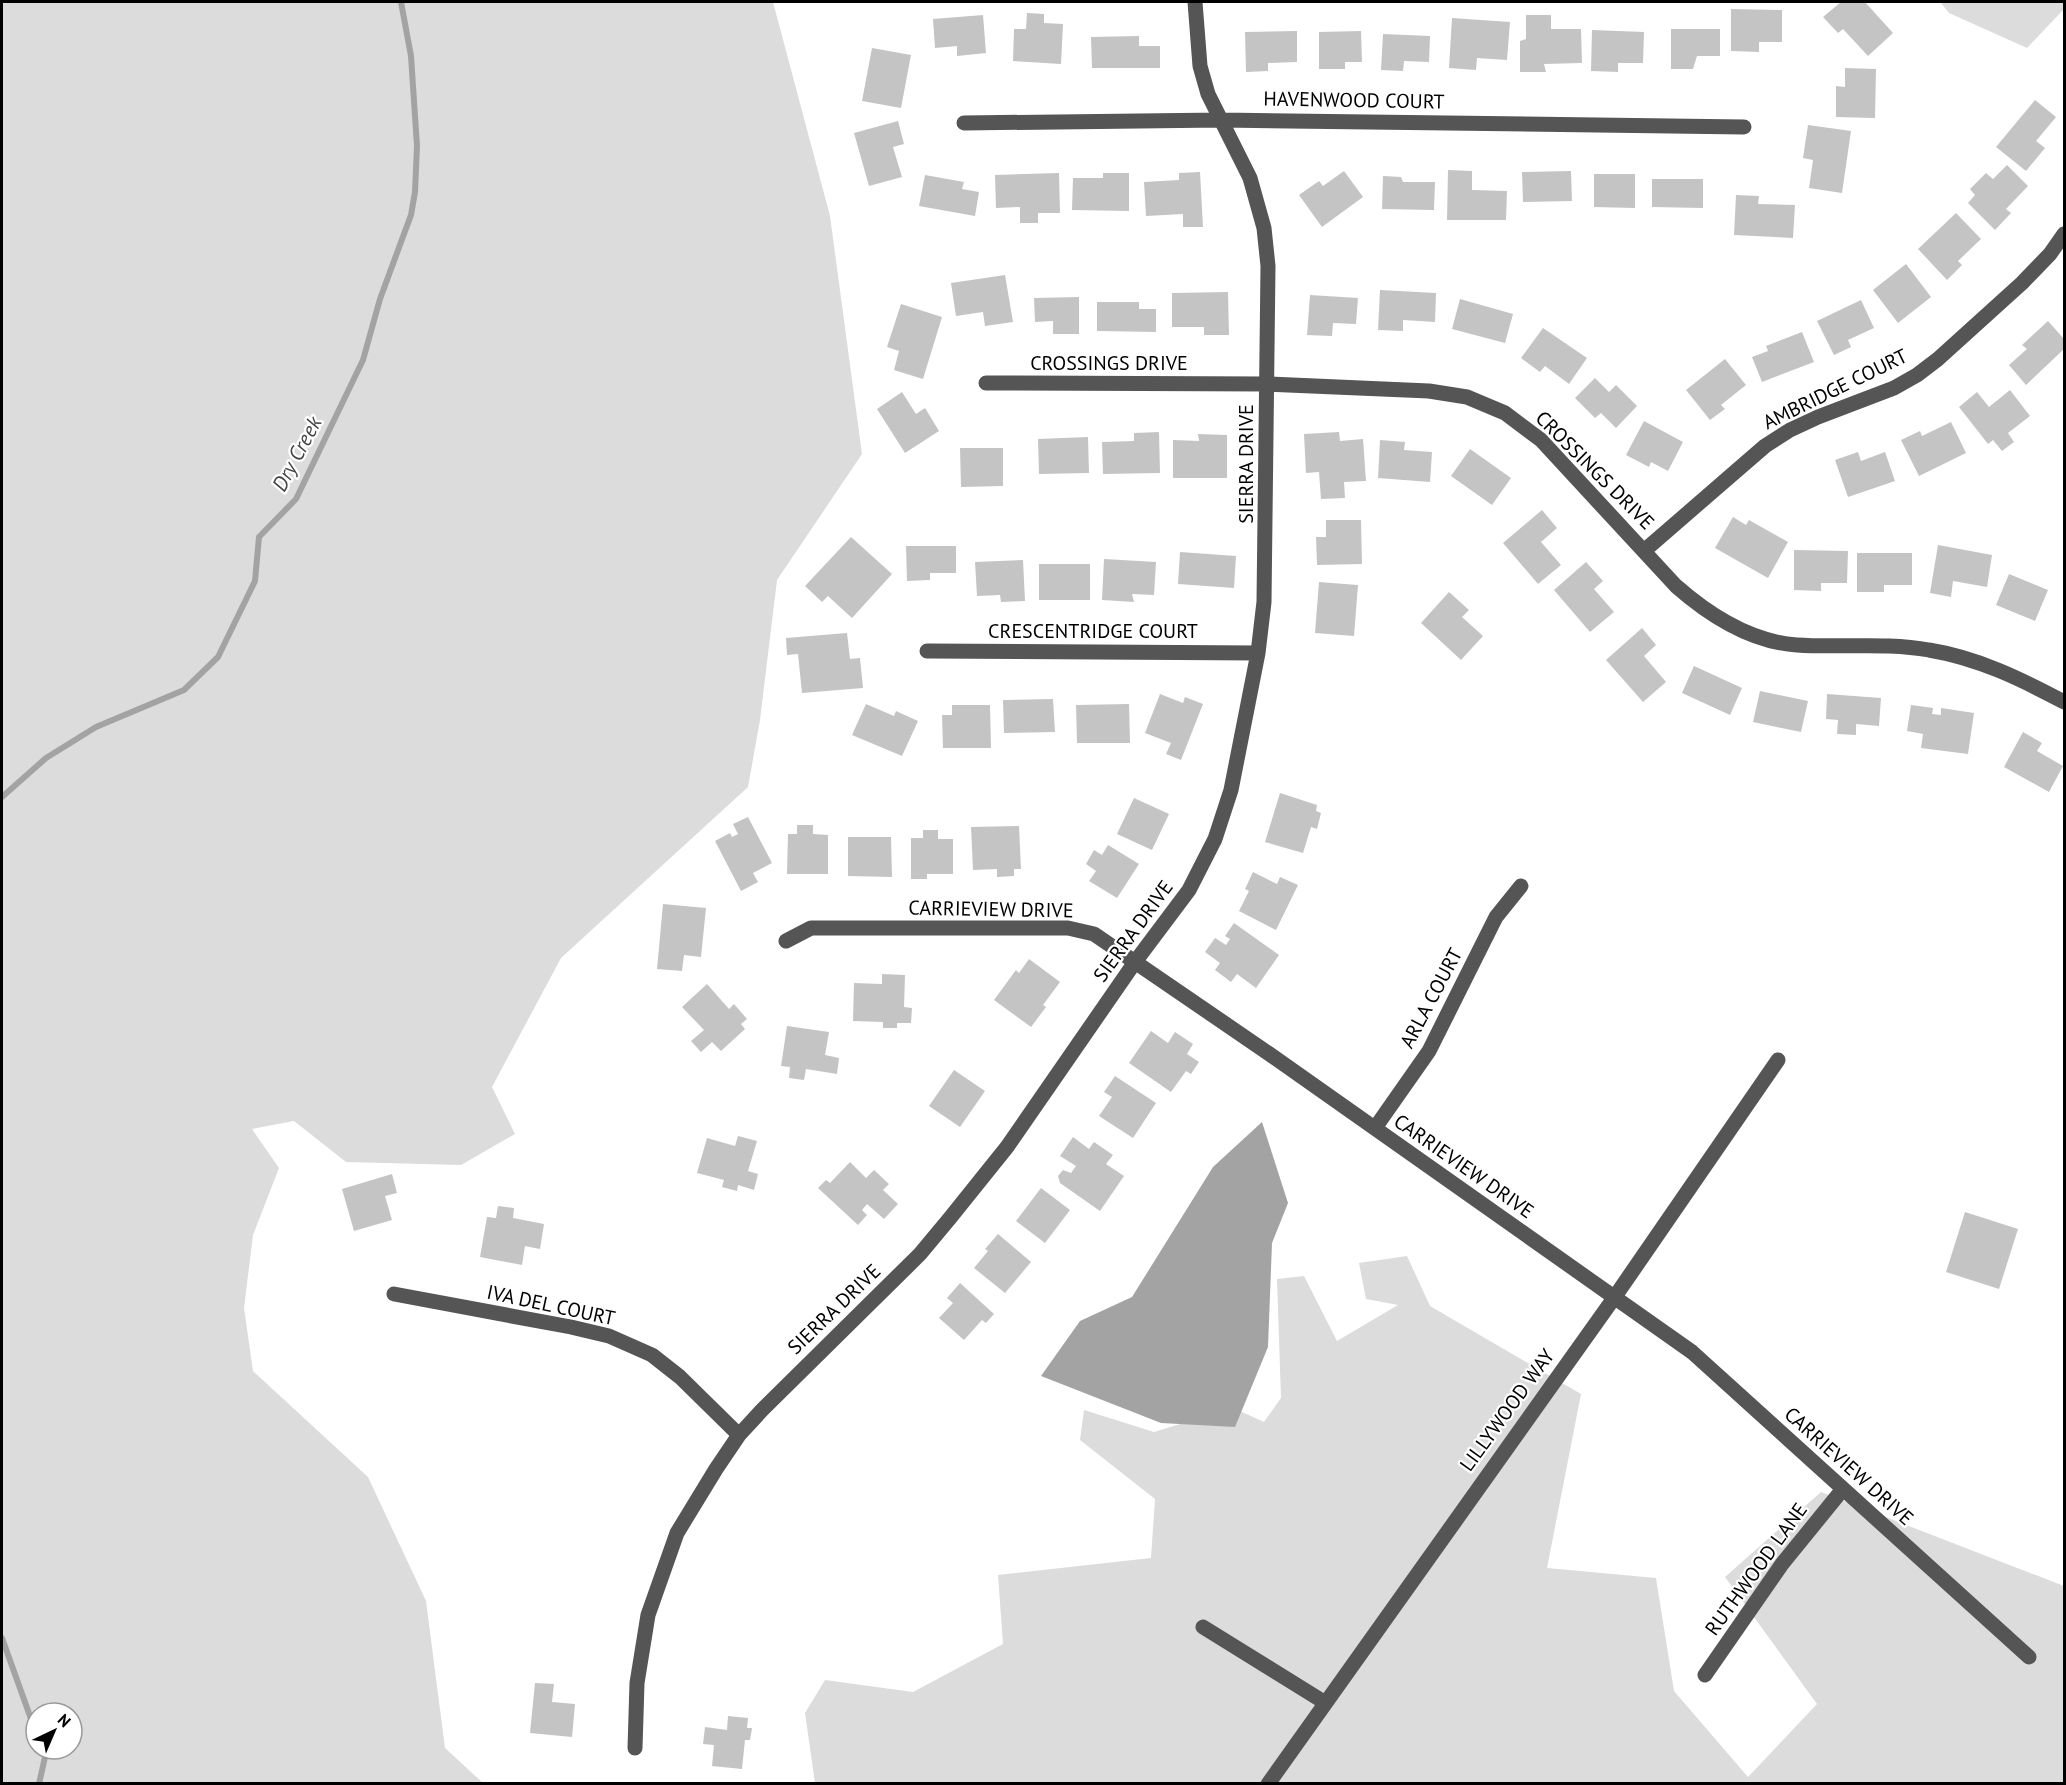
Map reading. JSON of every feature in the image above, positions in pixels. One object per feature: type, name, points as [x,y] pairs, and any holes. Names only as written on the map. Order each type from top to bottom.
[{"type":"street","name":"SIERRA DRIVE","points":[[635,1748],[637,1683],[648,1615],[677,1533],[716,1469],[739,1435],[920,1254],[1007,1147],[1135,962],[1189,890],[1215,839],[1230,790],[1258,653],[1264,602],[1268,266],[1264,228],[1250,178],[1208,94],[1200,66],[1195,2]]},
{"type":"street","name":"HAVENWOOD COURT","points":[[964,123],[1221,120],[1744,126]]},
{"type":"street","name":"AMBRIDGE COURT","points":[[1645,550],[1765,446],[1790,430],[1894,388],[1917,375],[1938,359],[2022,283],[2050,254],[2064,234]]},
{"type":"street","name":"CROSSINGS DRIVE","points":[[986,383],[1267,384],[1429,391],[1467,397],[1505,413],[1541,440],[1676,586],[1697,604],[1735,628],[1795,645],[1899,646],[1959,656],[2010,674],[2064,702]]},
{"type":"street","name":"CRESCENTRIDGE COURT","points":[[927,651],[1258,653]]},
{"type":"street","name":"ARLA COURT","points":[[1375,1128],[1429,1051],[1496,917],[1521,886]]},
{"type":"street","name":"CARRIEVIEW DRIVE","points":[[786,941],[811,928],[1068,928],[1094,934],[1375,1128],[1692,1352],[2029,1657]]},
{"type":"street","name":"LILLYWOOD WAY","points":[[1268,1784],[1324,1702],[1614,1298],[1778,1060]]},
{"type":"street","name":"IVA DEL COURT","points":[[394,1294],[609,1336],[652,1354],[680,1377],[739,1435]]},
{"type":"street","name":"RUTHWOOD LANE","points":[[1705,1675],[1782,1564],[1843,1489]]},
{"type":"street","points":[[1203,1627],[1324,1702]]},
{"type":"shaded area","points":[[2,2],[773,2],[830,216],[862,454],[777,580],[760,720],[748,787],[561,958],[492,1087],[515,1134],[461,1165],[346,1162],[294,1121],[252,1129],[279,1168],[253,1235],[244,1308],[253,1371],[368,1477],[426,1601],[445,1748],[483,1783],[2,1783]]},
{"type":"shaded area","points":[[1940,2],[2064,2],[2064,9],[2027,48],[1949,13]]},
{"type":"shaded area","points":[[1262,1122],[1288,1203],[1272,1243],[1268,1347],[1235,1427],[1161,1423],[1041,1376],[1080,1321],[1132,1297],[1213,1167]]},
{"type":"shaded area","points":[[1407,1256],[1430,1306],[1581,1394],[1547,1568],[1656,1578],[1674,1691],[1748,1777],[1817,1704],[1725,1577],[1821,1492],[2064,1586],[2064,1783],[815,1783],[805,1713],[825,1680],[913,1692],[1003,1644],[998,1575],[1151,1558],[1155,1499],[1080,1440],[1084,1410],[1154,1432],[1233,1408],[1264,1422],[1281,1398],[1277,1279],[1304,1276],[1337,1341],[1398,1305],[1366,1299],[1359,1263]]},
{"type":"building","points":[[1841,2],[1865,2],[1893,33],[1868,56],[1843,29],[1838,33],[1823,17]]},
{"type":"building","points":[[1731,9],[1782,10],[1782,42],[1759,42],[1759,52],[1731,51]]},
{"type":"building","points":[[1027,13],[1044,14],[1044,23],[1063,24],[1061,64],[1013,61],[1014,29],[1026,29]]},
{"type":"building","points":[[983,15],[986,53],[957,56],[957,46],[935,48],[933,19]]},
{"type":"building","points":[[1526,15],[1551,15],[1551,29],[1581,29],[1582,63],[1544,64],[1546,72],[1520,72],[1520,41],[1526,39]]},
{"type":"building","points":[[1452,18],[1510,22],[1507,60],[1477,58],[1476,70],[1449,68]]},
{"type":"building","points":[[1671,29],[1720,29],[1720,56],[1697,56],[1693,69],[1671,69]]},
{"type":"building","points":[[1592,30],[1644,32],[1643,63],[1618,63],[1618,72],[1591,71]]},
{"type":"building","points":[[1297,31],[1297,62],[1268,63],[1268,71],[1246,72],[1245,32]]},
{"type":"building","points":[[1361,31],[1362,62],[1345,62],[1345,69],[1319,69],[1319,32]]},
{"type":"building","points":[[1383,34],[1430,36],[1429,62],[1404,61],[1403,71],[1381,70]]},
{"type":"building","points":[[1139,36],[1139,46],[1160,46],[1160,68],[1092,68],[1091,37]]},
{"type":"building","points":[[872,48],[911,55],[901,108],[862,101]]},
{"type":"building","points":[[1845,68],[1876,69],[1875,118],[1836,117],[1836,86],[1845,87]]},
{"type":"building","points":[[2035,100],[2056,117],[2036,141],[2045,148],[2026,171],[1996,147]]},
{"type":"building","points":[[898,121],[904,144],[893,147],[902,177],[869,186],[854,133]]},
{"type":"building","points":[[1808,125],[1851,131],[1842,193],[1809,188],[1813,160],[1803,158]]},
{"type":"building","points":[[2007,165],[2028,186],[2006,209],[2011,213],[1995,230],[1968,203],[1975,195],[1970,189],[1986,173],[1993,179]]},
{"type":"building","points":[[1448,170],[1472,171],[1472,190],[1507,191],[1506,220],[1447,220]]},
{"type":"building","points":[[1344,171],[1363,197],[1322,227],[1299,195],[1319,181],[1323,186]]},
{"type":"building","points":[[1571,171],[1572,201],[1523,202],[1522,172]]},
{"type":"building","points":[[1200,172],[1203,227],[1183,227],[1183,214],[1146,216],[1144,182],[1179,180],[1179,173]]},
{"type":"building","points":[[1059,173],[1060,213],[1038,213],[1038,223],[1020,223],[1020,207],[996,208],[995,175]]},
{"type":"building","points":[[1103,173],[1129,173],[1129,211],[1072,210],[1073,178],[1103,178]]},
{"type":"building","points":[[1594,174],[1635,174],[1635,208],[1594,207]]},
{"type":"building","points":[[925,175],[964,182],[962,189],[979,192],[975,216],[919,206]]},
{"type":"building","points":[[1383,176],[1401,177],[1403,182],[1435,182],[1434,210],[1382,209]]},
{"type":"building","points":[[1652,179],[1703,179],[1703,208],[1652,207]]},
{"type":"building","points":[[1736,195],[1759,196],[1758,204],[1795,205],[1793,238],[1734,235]]},
{"type":"building","points":[[1956,213],[1981,239],[1958,261],[1962,265],[1947,280],[1918,249]]},
{"type":"building","points":[[1906,264],[1931,297],[1898,323],[1873,290]]},
{"type":"building","points":[[1005,275],[1013,322],[985,326],[983,312],[956,316],[951,283]]},
{"type":"building","points":[[1380,290],[1436,293],[1435,322],[1403,320],[1403,331],[1378,330]]},
{"type":"building","points":[[1228,292],[1229,335],[1204,335],[1204,327],[1172,327],[1172,293]]},
{"type":"building","points":[[1310,295],[1358,298],[1356,324],[1333,323],[1332,336],[1307,335]]},
{"type":"building","points":[[1079,297],[1079,334],[1053,334],[1053,321],[1035,322],[1034,298]]},
{"type":"building","points":[[1460,299],[1513,314],[1505,343],[1452,329]]},
{"type":"building","points":[[1861,300],[1874,328],[1848,340],[1851,347],[1834,355],[1817,321]]},
{"type":"building","points":[[1097,302],[1139,302],[1139,309],[1156,309],[1156,332],[1097,331]]},
{"type":"building","points":[[901,304],[942,317],[923,379],[894,370],[899,351],[887,347]]},
{"type":"building","points":[[2048,321],[2064,339],[2064,349],[2026,385],[2009,365],[2027,349],[2022,345]]},
{"type":"building","points":[[1543,328],[1587,358],[1569,384],[1545,366],[1540,372],[1521,358]]},
{"type":"building","points":[[1802,332],[1814,362],[1762,382],[1752,357],[1768,351],[1766,346]]},
{"type":"building","points":[[1725,359],[1746,385],[1721,405],[1725,409],[1710,420],[1686,390]]},
{"type":"building","points":[[1595,378],[1609,392],[1616,385],[1637,406],[1616,428],[1601,413],[1595,418],[1575,398]]},
{"type":"building","points":[[2010,390],[2030,416],[2008,433],[2014,442],[2002,451],[1993,440],[1988,444],[1959,407],[1977,392],[1989,407]]},
{"type":"building","points":[[902,392],[916,414],[925,408],[939,431],[905,453],[877,409]]},
{"type":"building","points":[[1644,421],[1683,442],[1668,471],[1651,462],[1649,467],[1626,455]]},
{"type":"building","points":[[1951,422],[1966,453],[1919,476],[1901,440],[1920,431],[1922,436]]},
{"type":"building","points":[[1159,432],[1160,473],[1103,474],[1102,442],[1134,441],[1134,433]]},
{"type":"building","points":[[1339,432],[1340,441],[1363,439],[1366,481],[1344,482],[1345,498],[1321,499],[1319,472],[1306,473],[1304,434]]},
{"type":"building","points":[[1198,434],[1227,435],[1227,478],[1173,478],[1173,440],[1199,441]]},
{"type":"building","points":[[1088,437],[1089,473],[1039,474],[1038,439]]},
{"type":"building","points":[[1380,440],[1405,442],[1404,450],[1432,452],[1430,482],[1378,478]]},
{"type":"building","points":[[960,448],[1003,448],[1003,486],[961,487]]},
{"type":"building","points":[[1470,449],[1511,478],[1492,505],[1451,476]]},
{"type":"building","points":[[1858,452],[1861,461],[1885,452],[1895,481],[1848,497],[1835,460]]},
{"type":"building","points":[[1542,510],[1557,528],[1541,542],[1561,565],[1538,584],[1503,543]]},
{"type":"building","points":[[1733,517],[1746,525],[1749,520],[1788,542],[1768,578],[1715,548]]},
{"type":"building","points":[[1326,520],[1361,520],[1362,564],[1317,565],[1316,537],[1326,537]]},
{"type":"building","points":[[851,537],[892,574],[852,618],[828,596],[822,602],[805,586]]},
{"type":"building","points":[[1938,545],[1992,555],[1987,587],[1953,581],[1951,597],[1930,593]]},
{"type":"building","points":[[906,546],[956,546],[956,573],[930,573],[930,580],[907,581]]},
{"type":"building","points":[[1794,550],[1848,551],[1847,583],[1821,583],[1821,591],[1794,590]]},
{"type":"building","points":[[1180,552],[1236,556],[1234,588],[1178,584]]},
{"type":"building","points":[[1857,553],[1912,553],[1912,585],[1884,585],[1884,592],[1857,592]]},
{"type":"building","points":[[1104,559],[1156,562],[1154,595],[1132,594],[1134,602],[1102,600]]},
{"type":"building","points":[[1023,560],[1025,601],[1001,602],[1000,595],[977,596],[975,562]]},
{"type":"building","points":[[1586,562],[1603,581],[1594,589],[1614,612],[1590,632],[1554,590]]},
{"type":"building","points":[[1039,564],[1090,564],[1090,600],[1039,600]]},
{"type":"building","points":[[2009,574],[2048,590],[2035,621],[1996,605]]},
{"type":"building","points":[[1319,582],[1358,585],[1354,636],[1315,633]]},
{"type":"building","points":[[1449,592],[1469,610],[1462,617],[1483,636],[1461,660],[1421,623]]},
{"type":"building","points":[[1642,628],[1656,645],[1644,656],[1666,682],[1643,702],[1606,660]]},
{"type":"building","points":[[847,633],[850,659],[860,658],[863,688],[802,693],[798,654],[787,655],[786,638]]},
{"type":"building","points":[[1694,666],[1742,688],[1730,715],[1682,693]]},
{"type":"building","points":[[1760,691],[1808,701],[1801,732],[1753,722]]},
{"type":"building","points":[[1160,694],[1183,703],[1185,697],[1203,704],[1181,760],[1166,754],[1171,743],[1145,733]]},
{"type":"building","points":[[1827,694],[1881,698],[1879,726],[1856,724],[1856,735],[1837,734],[1838,720],[1826,719]]},
{"type":"building","points":[[1053,699],[1055,732],[1004,733],[1003,700]]},
{"type":"building","points":[[866,704],[894,716],[896,711],[918,721],[902,756],[852,735]]},
{"type":"building","points":[[1129,704],[1130,743],[1077,743],[1076,705]]},
{"type":"building","points":[[952,705],[990,705],[991,748],[943,748],[942,715],[952,715]]},
{"type":"building","points":[[1911,705],[1933,708],[1932,714],[1941,715],[1941,708],[1974,713],[1968,754],[1921,748],[1923,734],[1907,731]]},
{"type":"building","points":[[2023,732],[2042,743],[2037,751],[2063,766],[2049,792],[2004,767]]},
{"type":"building","points":[[1280,793],[1317,805],[1316,811],[1321,813],[1317,829],[1311,827],[1303,853],[1265,842]]},
{"type":"building","points":[[1134,798],[1169,814],[1152,850],[1117,834]]},
{"type":"building","points":[[748,817],[772,863],[753,873],[758,882],[741,891],[715,841],[730,833],[732,837],[738,834],[733,824]]},
{"type":"building","points":[[797,825],[813,825],[813,834],[828,835],[828,874],[787,874],[788,834],[797,834]]},
{"type":"building","points":[[1019,826],[1021,869],[1014,869],[1014,876],[997,877],[997,869],[973,870],[971,827]]},
{"type":"building","points":[[923,830],[938,830],[938,839],[953,839],[953,874],[927,874],[927,879],[911,879],[911,838],[923,838]]},
{"type":"building","points":[[848,837],[891,837],[892,877],[848,876]]},
{"type":"building","points":[[1108,845],[1139,864],[1117,898],[1089,881],[1096,871],[1086,864],[1094,850],[1102,855]]},
{"type":"building","points":[[1253,872],[1277,884],[1280,877],[1298,885],[1276,930],[1239,911],[1249,891],[1245,889]]},
{"type":"building","points":[[663,904],[706,908],[701,957],[684,955],[682,971],[657,969]]},
{"type":"building","points":[[1234,923],[1279,955],[1256,988],[1237,974],[1231,982],[1215,970],[1220,963],[1205,952],[1215,938],[1226,945],[1230,939],[1225,936]]},
{"type":"building","points":[[1029,959],[1060,982],[1043,1005],[1046,1007],[1031,1027],[994,1000],[1016,970],[1019,973]]},
{"type":"building","points":[[882,974],[905,975],[904,1007],[912,1008],[911,1023],[897,1023],[897,1028],[883,1028],[883,1022],[853,1021],[854,983],[882,984]]},
{"type":"building","points":[[707,984],[729,1009],[734,1004],[747,1019],[741,1024],[745,1029],[721,1051],[712,1042],[701,1052],[691,1041],[704,1030],[682,1007]]},
{"type":"building","points":[[787,1026],[829,1032],[825,1055],[839,1058],[837,1074],[806,1069],[804,1080],[789,1078],[790,1067],[781,1066]]},
{"type":"building","points":[[1151,1031],[1168,1043],[1175,1032],[1193,1044],[1187,1054],[1199,1062],[1191,1074],[1186,1071],[1171,1092],[1129,1063]]},
{"type":"building","points":[[954,1070],[985,1091],[960,1127],[929,1106]]},
{"type":"building","points":[[1115,1076],[1156,1103],[1133,1138],[1099,1116],[1112,1097],[1104,1092]]},
{"type":"building","points":[[738,1136],[757,1141],[748,1171],[758,1174],[754,1190],[738,1185],[737,1191],[722,1187],[724,1180],[697,1173],[707,1138],[735,1146]]},
{"type":"building","points":[[1073,1137],[1089,1149],[1094,1142],[1113,1155],[1106,1164],[1124,1176],[1100,1211],[1060,1183],[1058,1176],[1063,1170],[1071,1173],[1076,1166],[1060,1156]]},
{"type":"building","points":[[850,1162],[866,1178],[874,1170],[889,1184],[883,1190],[898,1204],[884,1219],[867,1204],[862,1210],[867,1215],[858,1225],[818,1188],[826,1180],[830,1183]]},
{"type":"building","points":[[392,1174],[397,1193],[385,1196],[392,1220],[354,1231],[342,1189]]},
{"type":"building","points":[[1041,1188],[1070,1210],[1045,1243],[1016,1221]]},
{"type":"building","points":[[498,1206],[514,1208],[513,1218],[544,1224],[540,1249],[525,1246],[522,1265],[480,1257],[487,1217],[496,1218]]},
{"type":"building","points":[[1965,1212],[2018,1229],[1999,1289],[1946,1272]]},
{"type":"building","points":[[998,1234],[1031,1262],[1005,1293],[974,1268],[988,1251],[985,1249]]},
{"type":"building","points":[[960,1283],[994,1314],[986,1323],[982,1320],[964,1340],[939,1318],[953,1303],[947,1298]]},
{"type":"building","points":[[535,1683],[554,1684],[552,1702],[575,1704],[572,1737],[530,1733]]},
{"type":"building","points":[[728,1716],[748,1718],[747,1728],[752,1728],[750,1740],[745,1740],[742,1769],[712,1766],[714,1745],[703,1744],[705,1727],[727,1730]]},
{"type":"waterway","name":"Dry Creek","points":[[2,797],[46,758],[96,727],[184,690],[218,657],[255,581],[259,537],[296,499],[363,360],[380,299],[411,215],[415,192],[417,146],[411,56],[401,2]]},
{"type":"waterway","name":"Dry Creek","points":[[2,1638],[25,1701]]},
{"type":"waterway","name":"Dry Creek","points":[[39,1784],[44,1761]]}]
